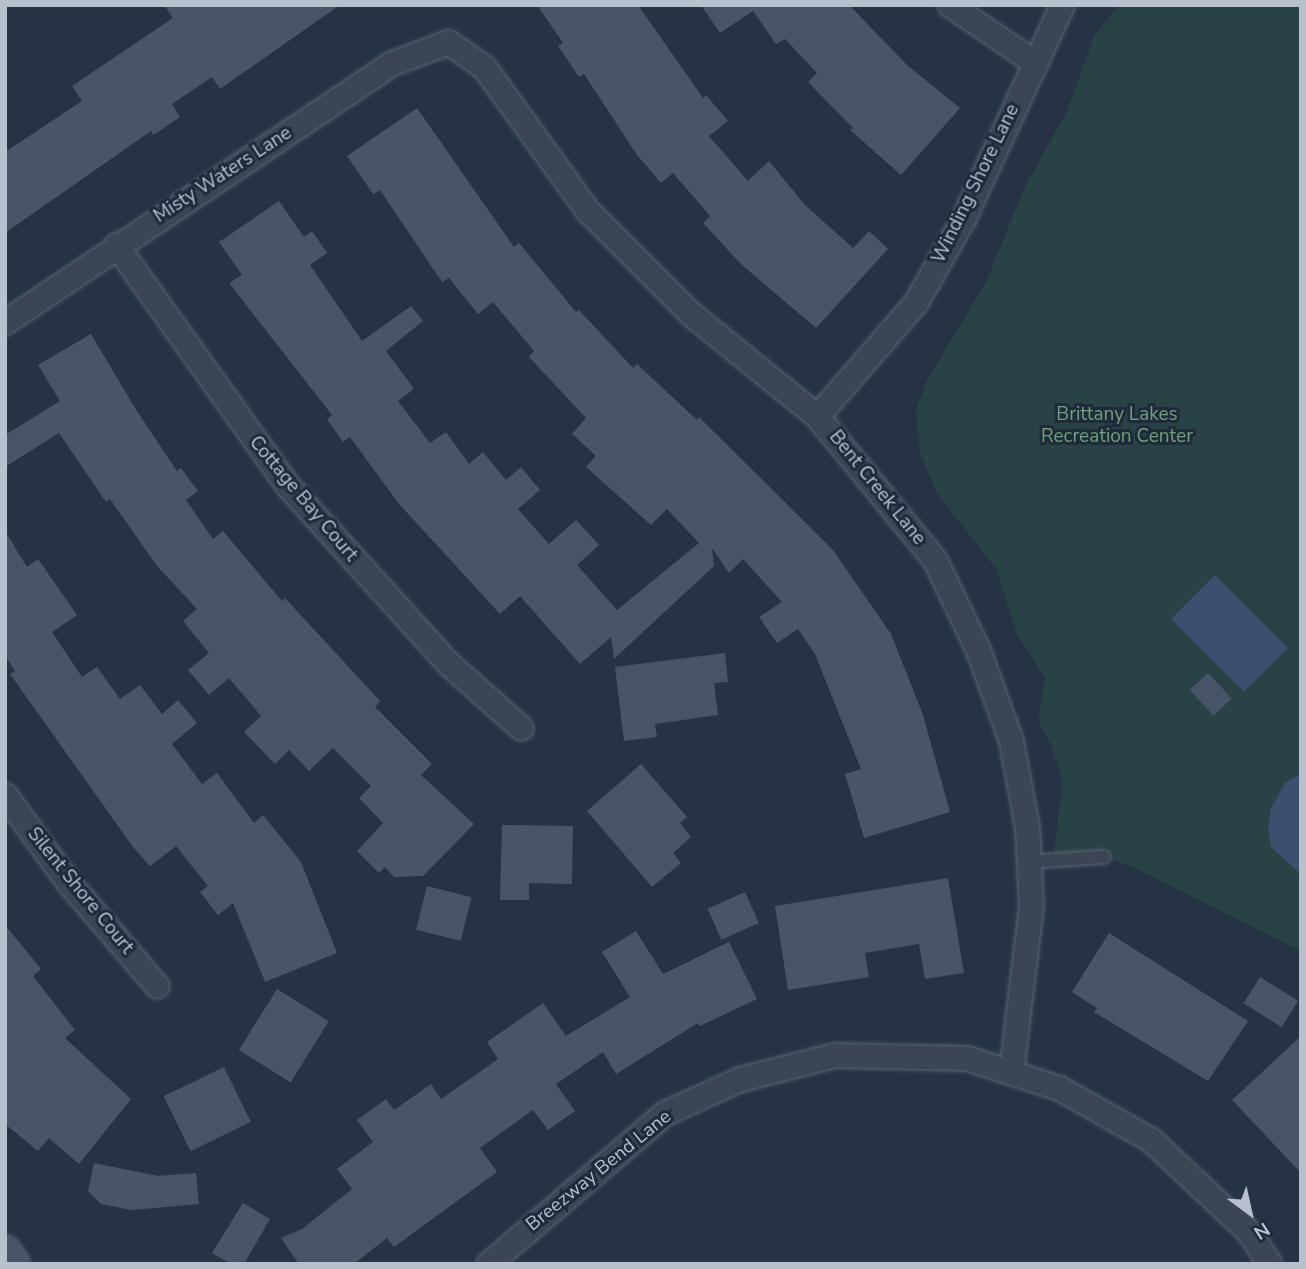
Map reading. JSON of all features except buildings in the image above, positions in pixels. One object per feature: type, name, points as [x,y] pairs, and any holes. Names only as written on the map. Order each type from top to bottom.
[{"type":"street","points":[[950,5],[1034,62]]},
{"type":"street","name":"Winding Shore Lane","points":[[817,416],[916,302],[964,217],[1062,5]]},
{"type":"street","name":"Misty Waters Lane","points":[[5,322],[116,245],[390,64],[448,42]]},
{"type":"street","name":"Bent Creek Lane","points":[[448,42],[484,67],[588,211],[691,314],[817,416],[935,561],[978,650],[1011,741],[1028,862],[1031,905],[1012,1072]]},
{"type":"street","name":"Cottage Bay Court","points":[[116,245],[288,486],[449,664],[521,728]]},
{"type":"street","name":"Silent Shore Court","points":[[5,795],[69,883],[157,986]]},
{"type":"street","name":"Breezway Bend Lane","points":[[488,1264],[665,1113],[740,1079],[835,1055],[967,1058],[1059,1088],[1151,1140],[1250,1232],[1270,1264]]},
{"type":"street","points":[[5,1252],[13,1264]]},
{"type":"lane","points":[[1028,862],[1104,857]]},
{"type":"green space","name":"Brittany Lakes Recreation Center","points":[[1118,5],[1301,5],[1301,951],[1131,866],[1104,857],[1053,862],[1063,782],[1051,745],[1038,721],[1045,678],[1017,634],[996,569],[936,492],[920,452],[916,411],[926,382],[985,284],[1025,187],[1066,113],[1094,37]]},
{"type":"water","points":[[1215,575],[1288,648],[1244,692],[1171,619]]},
{"type":"water","points":[[1301,773],[1301,874],[1271,847],[1268,829],[1271,808],[1285,783]]}]
